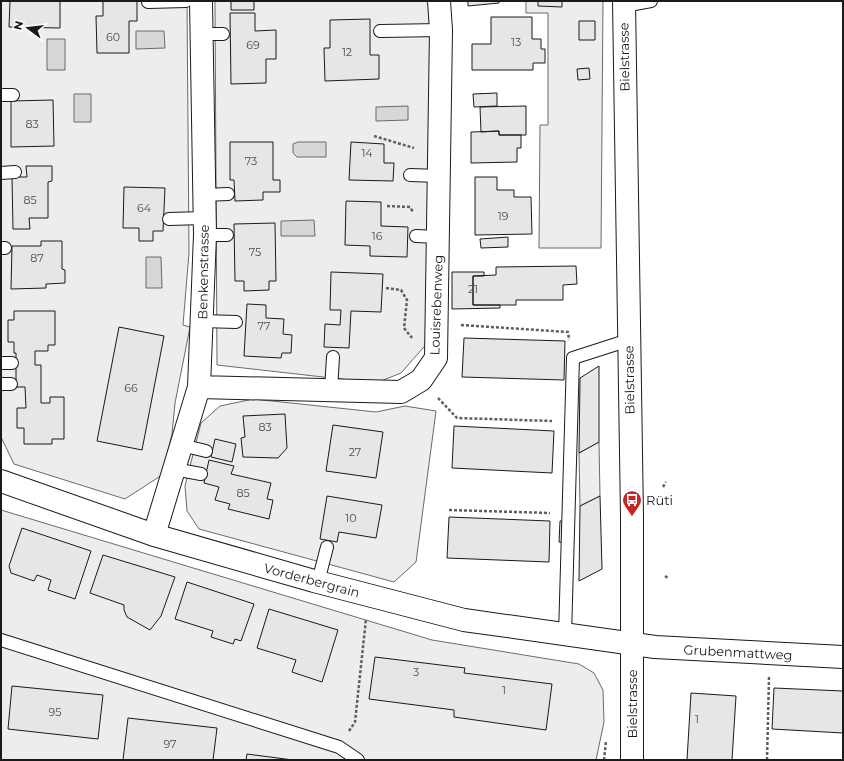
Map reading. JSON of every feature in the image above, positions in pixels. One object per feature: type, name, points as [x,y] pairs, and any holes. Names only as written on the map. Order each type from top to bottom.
[{"type":"street","name":"Benkenstrasse","points":[[154,535],[199,387],[204,226],[201,1]]},
{"type":"street","name":"Louisrebenweg","points":[[199,387],[401,392],[421,380],[436,358],[437,323],[427,237],[424,175],[441,30],[439,1]]},
{"type":"street","name":"Bielstrasse","points":[[624,4],[629,340],[632,760]]},
{"type":"street","name":"Vorderbergrain","points":[[1,481],[154,535],[318,582],[464,620],[632,644]]},
{"type":"street","name":"Grubenmattweg","points":[[632,644],[656,647],[843,657]]},
{"type":"lane","points":[[148,2],[186,1]]},
{"type":"lane","points":[[624,4],[651,1]]},
{"type":"lane","points":[[380,31],[441,30]]},
{"type":"lane","points":[[201,34],[223,34]]},
{"type":"lane","points":[[1,95],[13,95]]},
{"type":"lane","points":[[1,172],[15,172]]},
{"type":"lane","points":[[204,195],[228,194]]},
{"type":"lane","points":[[169,219],[204,226],[227,235]]},
{"type":"lane","points":[[202,321],[236,322]]},
{"type":"lane","points":[[565,635],[573,358],[629,340]]},
{"type":"lane","points":[[331,390],[332,357]]},
{"type":"lane","points":[[181,445],[206,450]]},
{"type":"lane","points":[[174,469],[201,474]]},
{"type":"lane","points":[[318,582],[327,547]]},
{"type":"lane","points":[[1,640],[339,747],[358,760]]},
{"type":"path","points":[[374,136],[414,148],[424,175]]},
{"type":"path","points":[[387,206],[410,206],[427,237]]},
{"type":"path","points":[[386,288],[401,290],[407,300],[404,328],[408,334],[436,358]]},
{"type":"path","points":[[437,323],[568,332],[573,358]]},
{"type":"path","points":[[421,380],[457,418],[571,421]]},
{"type":"path","points":[[663,487],[666,482]]},
{"type":"path","points":[[449,510],[568,514]]},
{"type":"path","points":[[339,747],[355,722],[368,595]]},
{"type":"path","points":[[767,760],[770,654]]},
{"type":"shaded area","points":[[1,1],[187,1],[189,253],[183,325],[190,327],[175,403],[172,434],[162,475],[125,499],[14,464],[1,437]]},
{"type":"shaded area","points":[[215,1],[430,1],[430,340],[401,373],[376,383],[217,365]]},
{"type":"shaded area","points":[[526,1],[603,1],[601,248],[539,248],[540,125],[548,125],[548,13],[526,13]]},
{"type":"shaded area","points":[[136,31],[164,31],[165,48],[136,49]]},
{"type":"shaded area","points":[[47,39],[65,39],[65,70],[47,70]]},
{"type":"shaded area","points":[[74,94],[91,94],[91,122],[74,122]]},
{"type":"shaded area","points":[[408,106],[408,120],[376,121],[376,107]]},
{"type":"shaded area","points":[[298,142],[326,142],[326,157],[297,157],[293,153],[293,144]]},
{"type":"shaded area","points":[[314,220],[315,236],[281,236],[281,221]]},
{"type":"shaded area","points":[[146,257],[161,257],[162,288],[146,288]]},
{"type":"shaded area","points":[[253,399],[376,412],[405,406],[436,411],[416,562],[394,582],[199,529],[187,511],[185,486],[201,423],[220,406]]},
{"type":"shaded area","points":[[599,442],[600,496],[580,506],[579,453]]},
{"type":"shaded area","points":[[1,510],[432,640],[579,664],[594,673],[603,690],[604,722],[596,760],[1,760]]},
{"type":"building","points":[[10,1],[60,1],[60,28],[9,27]]},
{"type":"building","points":[[103,1],[137,1],[137,21],[129,21],[129,53],[97,53],[96,16],[103,16]]},
{"type":"building","points":[[231,1],[254,1],[254,10],[231,10]]},
{"type":"building","points":[[468,1],[499,1],[499,3],[468,6]]},
{"type":"building","points":[[538,1],[562,1],[562,7],[538,6]]},
{"type":"building","points":[[230,13],[255,13],[255,31],[276,30],[276,59],[266,59],[266,83],[231,84]]},
{"type":"building","points":[[491,17],[532,17],[532,39],[541,39],[541,49],[545,49],[545,63],[533,63],[533,70],[472,70],[472,44],[491,44]]},
{"type":"building","points":[[370,19],[370,55],[379,55],[379,79],[325,81],[324,48],[330,48],[330,20]]},
{"type":"building","points":[[579,21],[595,21],[595,40],[579,40]]},
{"type":"building","points":[[589,68],[590,79],[578,80],[577,69]]},
{"type":"building","points":[[497,93],[497,106],[474,107],[473,94]]},
{"type":"building","points":[[53,100],[54,146],[11,147],[11,101]]},
{"type":"building","points":[[526,106],[526,135],[499,135],[499,131],[481,132],[480,107]]},
{"type":"building","points":[[499,131],[499,135],[521,135],[521,148],[517,148],[517,162],[471,163],[471,132]]},
{"type":"building","points":[[230,142],[273,142],[273,180],[280,180],[280,192],[263,192],[263,200],[235,201],[234,180],[230,180]]},
{"type":"building","points":[[351,142],[384,144],[384,163],[394,163],[393,181],[349,180]]},
{"type":"building","points":[[26,166],[52,166],[52,181],[48,182],[48,218],[29,218],[30,229],[13,229],[12,177],[27,177]]},
{"type":"building","points":[[475,177],[497,177],[497,190],[514,190],[514,197],[531,197],[532,234],[475,235]]},
{"type":"building","points":[[124,187],[165,188],[163,231],[153,231],[153,241],[139,241],[139,228],[123,228]]},
{"type":"building","points":[[346,201],[381,202],[381,226],[408,227],[407,257],[370,256],[370,246],[345,245]]},
{"type":"building","points":[[275,223],[276,281],[269,281],[269,290],[244,291],[244,281],[235,281],[234,224]]},
{"type":"building","points":[[508,237],[508,247],[481,248],[480,239]]},
{"type":"building","points":[[41,241],[62,241],[62,269],[65,270],[65,283],[46,284],[46,288],[11,289],[12,246],[41,246]]},
{"type":"building","points":[[576,266],[577,284],[563,285],[563,300],[516,300],[516,305],[473,305],[473,276],[496,275],[496,267]]},
{"type":"building","points":[[331,272],[383,274],[381,312],[351,311],[349,348],[324,347],[325,324],[340,325],[341,310],[330,310]]},
{"type":"building","points":[[452,272],[484,272],[484,276],[473,276],[473,305],[500,305],[500,308],[452,309]]},
{"type":"building","points":[[247,304],[266,305],[266,318],[284,319],[283,334],[292,335],[291,353],[282,353],[281,358],[244,356]]},
{"type":"building","points":[[14,311],[55,311],[55,345],[48,345],[48,351],[35,351],[35,365],[41,365],[41,403],[50,403],[50,397],[64,397],[64,439],[52,439],[52,444],[24,444],[24,428],[17,428],[17,408],[26,408],[25,387],[16,387],[16,353],[14,353],[14,342],[8,342],[8,320],[14,320]]},
{"type":"building","points":[[119,327],[164,336],[142,450],[97,441]]},
{"type":"building","points":[[464,338],[565,341],[564,380],[462,377]]},
{"type":"building","points":[[599,366],[599,442],[579,453],[580,378]]},
{"type":"building","points":[[285,414],[287,448],[278,458],[243,457],[241,438],[245,437],[243,416]]},
{"type":"building","points":[[333,425],[383,432],[376,478],[326,471]]},
{"type":"building","points":[[454,426],[554,431],[552,473],[452,468]]},
{"type":"building","points":[[215,439],[236,444],[232,462],[211,457]]},
{"type":"building","points":[[209,460],[234,466],[231,474],[271,483],[267,499],[273,500],[269,519],[228,509],[230,504],[215,500],[219,487],[204,483]]},
{"type":"building","points":[[327,496],[382,505],[376,538],[339,532],[337,542],[320,539]]},
{"type":"building","points":[[600,496],[602,569],[579,581],[580,506]]},
{"type":"building","points":[[449,517],[550,521],[549,562],[447,558]]},
{"type":"building","points":[[560,521],[565,521],[564,543],[559,542]]},
{"type":"building","points":[[22,528],[91,551],[75,599],[48,590],[51,580],[37,575],[34,581],[11,573],[9,566]]},
{"type":"building","points":[[103,555],[175,577],[161,616],[150,630],[127,617],[124,610],[124,605],[90,593]]},
{"type":"building","points":[[187,582],[254,604],[241,641],[235,639],[233,644],[211,637],[213,631],[175,619]]},
{"type":"building","points":[[269,609],[338,630],[322,682],[292,672],[296,660],[257,648]]},
{"type":"building","points":[[375,657],[465,668],[464,673],[552,684],[546,730],[454,717],[454,710],[369,699]]},
{"type":"building","points":[[12,686],[103,695],[98,739],[8,729]]},
{"type":"building","points":[[774,688],[843,691],[843,733],[772,729]]},
{"type":"building","points":[[691,693],[736,696],[732,760],[687,760]]},
{"type":"building","points":[[128,718],[217,728],[213,760],[123,760]]},
{"type":"building","points":[[247,754],[293,760],[246,760]]},
{"type":"place","name":"Rüti","points":[[632,517]]}]
